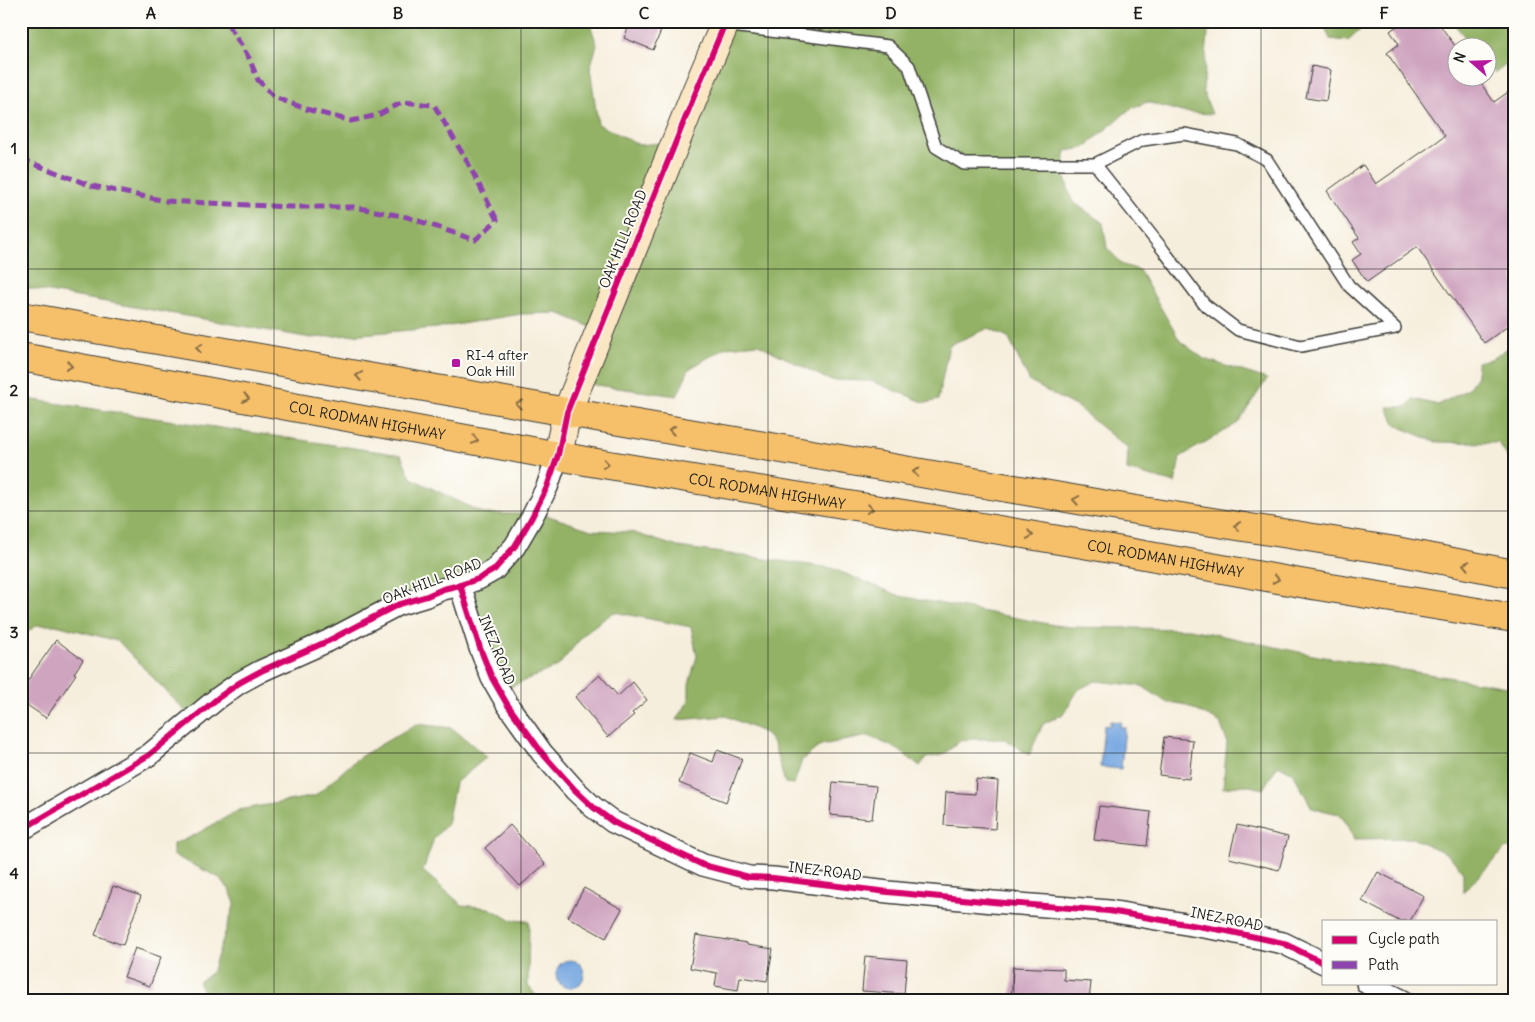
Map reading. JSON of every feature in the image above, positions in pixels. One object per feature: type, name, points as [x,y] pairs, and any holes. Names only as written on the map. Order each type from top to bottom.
[{"type":"highway","points":[[21,316],[1136,510],[1396,551],[1514,574]]},
{"type":"highway","name":"COL RODMAN HIGHWAY","points":[[21,358],[558,455],[1514,618]]},
{"type":"street","name":"OAK HILL ROAD","points":[[21,830],[149,755],[239,683],[328,641],[397,605],[478,579],[494,570],[515,546],[543,494],[558,455],[567,412],[694,94],[725,23]]},
{"type":"street","name":"INEZ ROAD","points":[[460,585],[480,648],[492,678],[507,704],[542,753],[593,807],[613,822],[703,865],[749,877],[993,902],[1109,911],[1227,931],[1284,944],[1322,962]]},
{"type":"street","points":[[1369,984],[1404,1001]]},
{"type":"lane","points":[[725,23],[888,46],[909,66],[936,147],[964,164],[1094,164],[1143,140],[1184,134],[1237,144],[1267,160],[1349,286],[1395,328],[1301,346],[1238,330],[1204,304],[1094,164]]},
{"type":"green space","points":[[21,21],[589,21],[597,45],[590,68],[598,124],[639,145],[671,142],[722,21],[1209,21],[1203,91],[1212,114],[1182,112],[1147,102],[1130,109],[1084,148],[1066,151],[1062,168],[1072,201],[1103,223],[1107,248],[1123,265],[1139,270],[1180,341],[1204,359],[1267,379],[1238,423],[1180,457],[1175,483],[1127,470],[1128,449],[1077,407],[1030,382],[1008,337],[989,328],[949,345],[938,400],[926,403],[871,381],[829,380],[758,344],[726,347],[689,369],[677,396],[581,383],[598,330],[558,313],[521,314],[437,328],[311,338],[21,287]]},
{"type":"green space","points":[[1325,21],[1370,21],[1348,41],[1330,39],[1324,25]]},
{"type":"green space","points":[[1451,21],[1514,21],[1514,59],[1498,71],[1498,38],[1466,38]]},
{"type":"green space","points":[[1514,344],[1514,468],[1499,443],[1436,442],[1402,428],[1395,423],[1387,407],[1407,407],[1413,399],[1438,405],[1468,389],[1477,376],[1477,362],[1491,359]]},
{"type":"green space","points":[[21,398],[401,455],[411,478],[484,514],[523,514],[534,511],[591,530],[631,532],[678,547],[831,568],[900,596],[1071,627],[1190,629],[1318,656],[1514,688],[1514,848],[1506,848],[1463,892],[1463,872],[1448,854],[1412,838],[1354,839],[1348,825],[1339,814],[1312,808],[1293,773],[1278,765],[1263,789],[1245,785],[1223,788],[1227,742],[1220,722],[1183,704],[1166,702],[1142,686],[1096,681],[1079,689],[1063,714],[1043,724],[1029,755],[1005,739],[974,739],[960,741],[943,755],[926,758],[920,766],[897,749],[869,736],[821,745],[802,760],[794,784],[785,783],[774,745],[765,733],[726,716],[677,720],[689,700],[689,684],[697,656],[691,627],[614,612],[587,631],[558,666],[501,691],[452,587],[190,716],[118,641],[56,625],[37,625],[21,635]]},
{"type":"green space","points":[[416,724],[452,728],[487,757],[455,783],[447,824],[434,838],[423,871],[462,905],[489,908],[511,920],[529,921],[528,986],[541,1001],[210,1001],[198,983],[212,972],[235,903],[229,889],[218,877],[173,855],[173,844],[191,837],[239,810],[315,796],[358,758]]},
{"type":"water","points":[[1110,721],[1121,722],[1120,727],[1125,727],[1121,769],[1100,767],[1104,725],[1110,726]]},
{"type":"water","points":[[570,960],[580,964],[584,974],[580,984],[570,988],[560,984],[556,974],[560,964]]},
{"type":"building","points":[[631,21],[665,21],[653,50],[624,38]]},
{"type":"building","points":[[1404,21],[1437,21],[1449,38],[1448,88],[1484,88],[1494,102],[1514,88],[1514,322],[1484,343],[1417,247],[1367,282],[1352,260],[1361,254],[1353,242],[1359,238],[1327,191],[1363,165],[1376,184],[1445,136],[1387,53],[1399,44],[1390,31]]},
{"type":"building","points":[[1312,66],[1331,70],[1326,101],[1306,98]]},
{"type":"building","points":[[56,640],[83,660],[74,673],[76,674],[46,718],[21,701],[21,690]]},
{"type":"building","points":[[600,675],[618,696],[633,682],[647,700],[632,713],[634,715],[608,737],[575,697]]},
{"type":"building","points":[[1164,737],[1193,740],[1189,779],[1159,775]]},
{"type":"building","points":[[717,750],[742,759],[726,802],[679,783],[690,753],[713,762]]},
{"type":"building","points":[[976,779],[998,781],[995,829],[944,825],[946,792],[975,794]]},
{"type":"building","points":[[833,782],[876,786],[872,819],[830,815]]},
{"type":"building","points":[[1099,806],[1151,812],[1147,846],[1094,840]]},
{"type":"building","points":[[510,825],[545,864],[520,886],[485,848]]},
{"type":"building","points":[[1237,825],[1288,837],[1279,870],[1229,858]]},
{"type":"building","points":[[1378,872],[1424,896],[1411,920],[1397,920],[1362,901]]},
{"type":"building","points":[[113,886],[141,896],[123,945],[95,935]]},
{"type":"building","points":[[584,888],[622,909],[606,938],[568,917]]},
{"type":"building","points":[[696,935],[773,949],[767,981],[740,977],[738,990],[715,986],[717,973],[690,968]]},
{"type":"building","points":[[135,948],[161,957],[150,986],[124,977]]},
{"type":"building","points":[[865,956],[907,960],[904,994],[862,991]]},
{"type":"building","points":[[1013,967],[1064,969],[1064,980],[1091,982],[1089,1001],[1011,1001]]},
{"type":"marked path","points":[[21,159],[92,186],[166,201],[291,207],[354,207],[407,217],[475,240],[497,220],[468,163],[434,105],[403,102],[378,115],[351,121],[306,109],[274,97],[258,80],[249,58],[226,21]]},
{"type":"cycle path","points":[[21,830],[149,755],[239,683],[328,641],[397,605],[478,579],[494,570],[515,546],[547,487],[558,455],[567,412],[726,21]]},
{"type":"cycle path","points":[[460,585],[480,648],[492,678],[507,704],[542,753],[575,790],[613,822],[703,865],[749,877],[993,902],[1109,911],[1227,931],[1283,943],[1322,962]]},
{"type":"place","name":"RI-4 after Oak Hill","points":[[456,363]]}]
